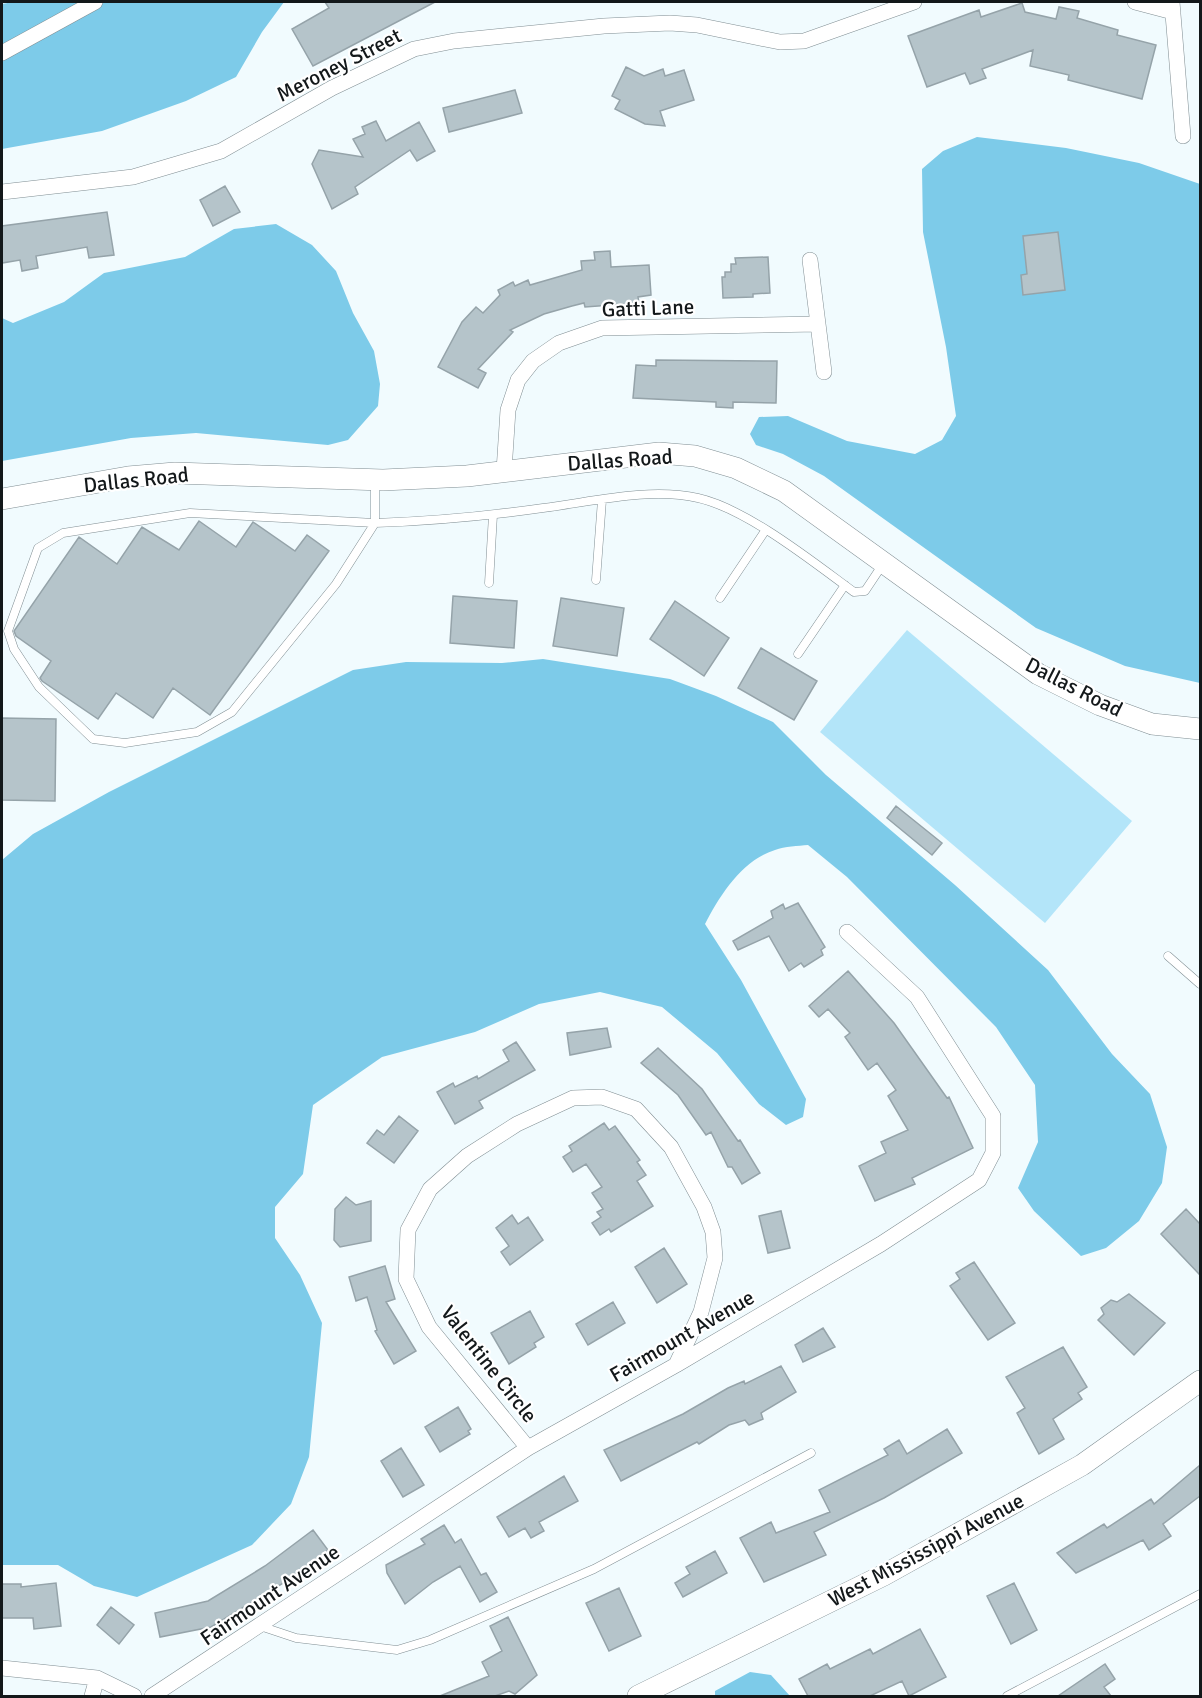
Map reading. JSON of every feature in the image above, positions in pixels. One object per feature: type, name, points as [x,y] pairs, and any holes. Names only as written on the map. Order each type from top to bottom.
[{"type":"street","points":[[2,53],[95,2]]},
{"type":"street","name":"Meroney Street","points":[[2,192],[133,177],[221,152],[332,88],[414,49],[444,43],[604,26],[670,22],[697,25],[780,42],[804,41],[914,2]]},
{"type":"street","points":[[1135,2],[1172,7],[1183,136]]},
{"type":"street","points":[[810,260],[824,372]]},
{"type":"street","name":"Gatti Lane","points":[[504,471],[508,410],[518,380],[533,361],[559,343],[602,328],[818,324]]},
{"type":"street","name":"Dallas Road","points":[[2,499],[128,477],[175,473],[375,480],[467,476],[659,453],[695,456],[736,468],[784,491],[1038,674],[1100,705],[1152,724],[1200,729]]},
{"type":"street","name":"Fairmount Avenue","points":[[152,1696],[528,1448],[676,1365],[880,1244],[979,1180],[993,1153],[993,1116],[917,997],[847,932]]},
{"type":"street","name":"Valentine Circle","points":[[528,1448],[429,1327],[406,1279],[408,1230],[430,1189],[467,1156],[517,1124],[573,1098],[602,1097],[636,1109],[671,1147],[704,1207],[713,1232],[715,1258],[701,1312],[676,1365]]},
{"type":"street","name":"West Mississippi Avenue","points":[[638,1696],[884,1575],[1072,1471],[1200,1381]]},
{"type":"street","points":[[2,1668],[97,1678],[134,1696]]},
{"type":"street","points":[[92,1696],[97,1678]]},
{"type":"lane","points":[[375,480],[375,523],[336,584],[232,712],[197,732],[125,743],[93,739],[39,687],[14,649],[8,631],[38,548],[63,533],[190,513],[375,523],[493,515],[602,500],[665,495],[697,498],[723,507],[765,531],[854,592],[865,591],[884,563]]},
{"type":"lane","points":[[596,580],[602,500]]},
{"type":"lane","points":[[489,583],[493,515]]},
{"type":"lane","points":[[720,598],[765,531]]},
{"type":"lane","points":[[798,654],[845,585]]},
{"type":"lane","points":[[1168,956],[1200,984]]},
{"type":"lane","points":[[261,1626],[296,1638],[397,1650],[430,1640],[594,1569],[811,1453]]},
{"type":"lane","points":[[1006,1696],[1200,1594]]},
{"type":"shaded area","points":[[13,2],[284,2],[262,32],[236,77],[186,101],[102,131],[2,149],[2,4]]},
{"type":"shaded area","points":[[977,137],[1066,148],[1139,163],[1200,184],[1200,683],[1125,666],[1036,628],[824,476],[783,454],[756,445],[750,434],[759,417],[788,416],[847,441],[915,454],[942,440],[956,416],[946,347],[923,232],[922,169],[943,151]]},
{"type":"shaded area","points":[[276,224],[312,245],[336,271],[353,313],[374,351],[380,384],[378,406],[348,440],[328,445],[196,433],[131,438],[2,461],[2,318],[13,323],[64,302],[104,273],[185,257],[234,229]]},
{"type":"shaded area","points":[[907,630],[1132,821],[1045,923],[820,732]]},
{"type":"shaded area","points":[[543,659],[670,679],[716,696],[773,722],[826,775],[955,885],[1048,970],[1112,1054],[1150,1094],[1167,1147],[1162,1183],[1139,1221],[1106,1248],[1081,1256],[1034,1211],[1018,1188],[1038,1142],[1035,1085],[996,1027],[847,877],[808,845],[779,849],[763,855],[742,870],[725,890],[705,924],[741,980],[806,1099],[803,1117],[786,1125],[759,1104],[717,1053],[662,1007],[600,992],[539,1004],[475,1032],[382,1057],[313,1105],[303,1174],[275,1207],[275,1238],[300,1275],[322,1323],[309,1457],[291,1504],[252,1545],[137,1597],[94,1586],[58,1565],[2,1565],[2,860],[33,834],[109,792],[353,670],[406,662],[502,663]]},
{"type":"shaded area","points":[[750,1672],[771,1675],[790,1696],[715,1696],[715,1691]]},
{"type":"building","points":[[325,2],[435,2],[313,66],[292,29],[329,8]]},
{"type":"building","points":[[1022,3],[1025,12],[1056,19],[1059,7],[1079,11],[1077,18],[1118,30],[1117,35],[1156,45],[1142,99],[1068,80],[1069,75],[1030,66],[1033,50],[982,69],[986,78],[970,84],[965,73],[927,87],[908,36],[979,10],[981,17]]},
{"type":"building","points":[[626,67],[644,76],[663,69],[665,76],[684,70],[694,100],[660,111],[665,126],[645,124],[615,109],[620,100],[612,96]]},
{"type":"building","points":[[515,90],[522,113],[449,132],[443,108]]},
{"type":"building","points":[[376,121],[386,141],[419,122],[435,151],[417,161],[410,150],[355,187],[358,194],[332,209],[312,164],[319,150],[363,157],[353,139],[365,134],[362,127]]},
{"type":"building","points":[[225,186],[240,212],[213,226],[200,200]]},
{"type":"building","points":[[107,212],[114,255],[89,258],[87,247],[36,256],[38,268],[22,271],[20,260],[2,263],[2,226]]},
{"type":"building","points":[[1058,232],[1065,290],[1023,295],[1021,275],[1027,274],[1023,236]]},
{"type":"building","points":[[610,251],[611,267],[649,265],[651,295],[638,297],[639,303],[585,307],[584,303],[544,314],[510,330],[513,332],[478,369],[486,373],[478,388],[438,367],[462,322],[476,307],[483,313],[500,295],[498,290],[513,282],[515,286],[528,280],[530,285],[582,270],[581,261],[595,260],[594,252]]},
{"type":"building","points":[[768,257],[770,293],[753,294],[753,297],[723,298],[722,277],[725,277],[725,272],[731,272],[731,264],[736,264],[735,258]]},
{"type":"building","points":[[656,360],[777,361],[776,403],[733,402],[733,408],[716,407],[716,402],[633,398],[636,365],[656,366]]},
{"type":"building","points":[[199,521],[236,547],[253,522],[295,551],[307,535],[329,551],[210,715],[173,688],[153,718],[116,693],[98,719],[42,681],[40,678],[51,661],[16,636],[14,631],[79,537],[117,564],[142,527],[179,550]]},
{"type":"building","points":[[453,596],[517,601],[514,648],[450,643]]},
{"type":"building","points":[[561,598],[624,608],[617,656],[553,646]]},
{"type":"building","points":[[675,601],[729,638],[704,676],[650,639]]},
{"type":"building","points":[[761,648],[817,681],[794,720],[738,688]]},
{"type":"building","points":[[2,718],[56,719],[55,801],[2,800]]},
{"type":"building","points":[[896,806],[942,843],[932,855],[887,818]]},
{"type":"building","points":[[798,903],[825,947],[821,950],[823,955],[804,967],[801,963],[789,971],[769,936],[738,950],[733,941],[773,918],[771,911],[783,904],[785,909]]},
{"type":"building","points":[[848,971],[894,1023],[947,1098],[949,1097],[973,1148],[912,1178],[915,1184],[875,1201],[859,1166],[886,1153],[881,1142],[908,1130],[888,1096],[896,1090],[877,1063],[868,1070],[845,1037],[850,1033],[828,1009],[819,1017],[809,1006]]},
{"type":"building","points":[[607,1028],[611,1047],[570,1055],[567,1033]]},
{"type":"building","points":[[516,1042],[535,1070],[479,1101],[483,1108],[455,1124],[437,1092],[453,1083],[455,1087],[477,1076],[478,1079],[509,1061],[503,1050]]},
{"type":"building","points":[[658,1048],[702,1089],[738,1141],[740,1140],[760,1173],[742,1184],[732,1167],[728,1167],[711,1132],[706,1135],[678,1095],[641,1063]]},
{"type":"building","points":[[399,1116],[418,1131],[394,1163],[367,1143],[377,1130],[384,1135]]},
{"type":"building","points":[[604,1123],[609,1130],[615,1126],[640,1160],[637,1162],[646,1175],[637,1181],[653,1206],[611,1232],[609,1229],[600,1235],[592,1223],[601,1217],[597,1212],[603,1209],[592,1193],[602,1187],[586,1164],[573,1172],[563,1157],[572,1151],[569,1146]]},
{"type":"building","points":[[346,1197],[356,1205],[371,1201],[371,1241],[340,1247],[334,1240],[335,1209]]},
{"type":"building","points":[[1186,1209],[1200,1224],[1200,1275],[1161,1234]]},
{"type":"building","points":[[781,1211],[790,1248],[768,1253],[759,1216]]},
{"type":"building","points":[[512,1215],[518,1224],[528,1217],[543,1240],[510,1265],[501,1252],[509,1246],[496,1228]]},
{"type":"building","points":[[664,1248],[687,1284],[657,1303],[635,1267]]},
{"type":"building","points":[[974,1262],[1015,1323],[988,1340],[950,1286],[960,1279],[956,1273]]},
{"type":"building","points":[[385,1266],[395,1299],[386,1302],[416,1351],[394,1364],[375,1331],[377,1330],[367,1297],[356,1301],[349,1277]]},
{"type":"building","points":[[1129,1294],[1165,1323],[1134,1355],[1098,1320],[1104,1314],[1101,1308],[1111,1300],[1117,1302]]},
{"type":"building","points":[[613,1302],[625,1323],[588,1345],[576,1324]]},
{"type":"building","points":[[530,1311],[544,1337],[534,1343],[536,1347],[509,1364],[491,1333]]},
{"type":"building","points":[[823,1328],[835,1347],[803,1362],[795,1345]]},
{"type":"building","points":[[1063,1347],[1087,1387],[1078,1393],[1082,1399],[1053,1419],[1064,1439],[1039,1454],[1017,1413],[1025,1408],[1006,1377]]},
{"type":"building","points":[[781,1366],[796,1392],[761,1413],[763,1419],[749,1425],[745,1420],[729,1425],[699,1444],[697,1442],[621,1481],[604,1450],[683,1414],[728,1388],[744,1381],[745,1384]]},
{"type":"building","points":[[458,1407],[471,1429],[468,1431],[470,1434],[440,1452],[425,1427]]},
{"type":"building","points":[[947,1429],[962,1453],[884,1498],[814,1532],[826,1555],[764,1582],[740,1538],[771,1522],[776,1533],[830,1512],[819,1490],[888,1455],[884,1449],[899,1440],[907,1454]]},
{"type":"building","points":[[401,1448],[424,1485],[403,1497],[381,1461]]},
{"type":"building","points":[[1200,1465],[1200,1496],[1163,1524],[1171,1536],[1149,1550],[1143,1540],[1076,1573],[1057,1553],[1104,1524],[1107,1528],[1151,1499],[1154,1504]]},
{"type":"building","points":[[564,1476],[578,1501],[539,1522],[544,1531],[531,1538],[525,1528],[509,1537],[497,1517]]},
{"type":"building","points":[[444,1525],[455,1543],[461,1539],[481,1575],[486,1573],[497,1592],[480,1602],[460,1566],[433,1582],[405,1604],[387,1573],[386,1565],[425,1544],[421,1539]]},
{"type":"building","points":[[313,1530],[328,1550],[290,1579],[211,1627],[160,1637],[155,1613],[208,1601],[265,1566]]},
{"type":"building","points":[[715,1551],[727,1573],[683,1597],[675,1583],[690,1574],[686,1567]]},
{"type":"building","points":[[56,1583],[61,1626],[34,1629],[33,1618],[2,1618],[2,1584],[21,1584],[21,1587]]},
{"type":"building","points":[[1014,1583],[1037,1630],[1011,1644],[987,1596]]},
{"type":"building","points":[[619,1588],[641,1636],[609,1651],[586,1603]]},
{"type":"building","points":[[111,1607],[134,1625],[119,1644],[97,1625]]},
{"type":"building","points":[[508,1617],[537,1675],[515,1694],[509,1691],[495,1696],[440,1696],[489,1676],[482,1662],[502,1651],[490,1626]]},
{"type":"building","points":[[920,1629],[946,1677],[909,1696],[902,1681],[870,1696],[808,1696],[799,1679],[827,1664],[830,1669],[870,1649],[873,1654]]},
{"type":"building","points":[[1105,1664],[1115,1679],[1104,1687],[1111,1696],[1058,1696]]}]
